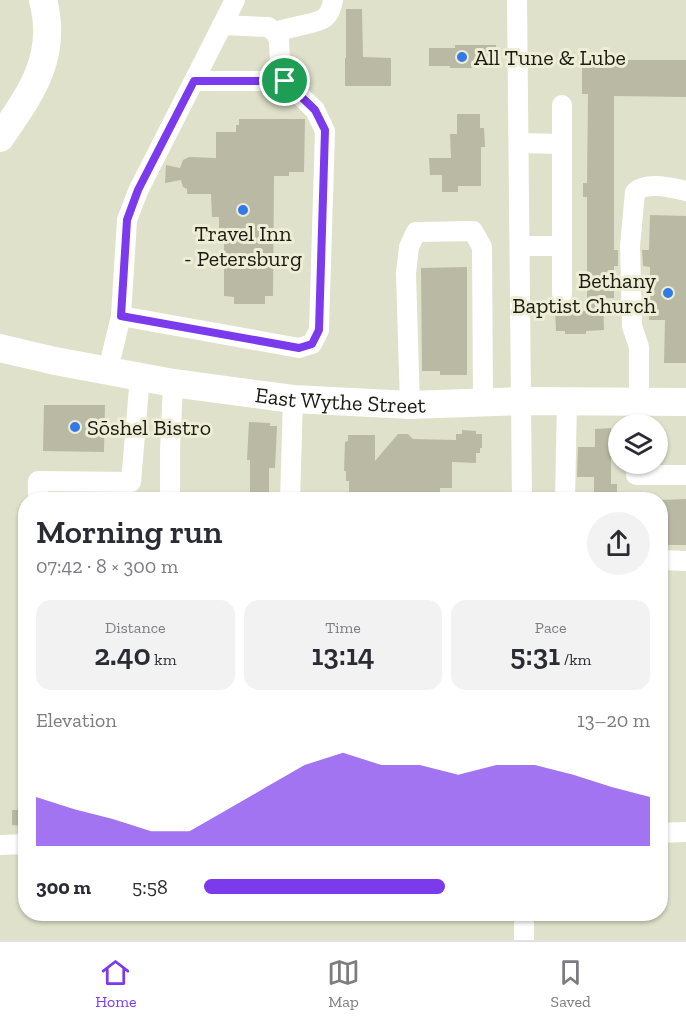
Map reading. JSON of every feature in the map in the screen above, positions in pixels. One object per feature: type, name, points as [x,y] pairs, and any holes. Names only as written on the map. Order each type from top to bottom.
[{"type":"highway","points":[[0,138],[37,80],[44,60],[48,38],[43,0]]},
{"type":"highway","name":"East Wythe Street","points":[[0,348],[55,361],[173,383],[293,399],[410,405],[483,401],[686,402]]},
{"type":"street","points":[[108,370],[121,316],[127,220],[138,190],[235,0]]},
{"type":"street","points":[[275,32],[320,22],[328,15],[333,0]]},
{"type":"street","points":[[517,0],[522,492]]},
{"type":"street","points":[[121,316],[299,348],[312,344],[319,330],[325,130],[315,110],[285,81],[280,67],[279,40],[275,32],[268,27],[222,25]]},
{"type":"street","points":[[194,81],[285,81]]},
{"type":"street","points":[[562,105],[562,294]]},
{"type":"street","points":[[519,143],[562,144]]},
{"type":"street","points":[[639,401],[639,347],[632,326],[630,246],[635,192],[640,188],[666,186],[686,191]]},
{"type":"street","points":[[410,405],[406,273],[409,247],[416,232],[473,231],[482,247],[483,401]]},
{"type":"street","points":[[520,246],[562,246]]},
{"type":"street","points":[[38,492],[38,481],[133,491],[140,376]]},
{"type":"street","points":[[170,492],[173,383]]},
{"type":"street","points":[[290,492],[293,399]]},
{"type":"street","points":[[565,492],[567,401]]},
{"type":"street","points":[[636,476],[686,475]]},
{"type":"street","points":[[668,560],[686,561]]},
{"type":"street","points":[[668,833],[686,832]]},
{"type":"street","points":[[0,845],[18,844]]},
{"type":"street","points":[[524,921],[524,940]]},
{"type":"building","points":[[346,9],[362,9],[363,57],[391,58],[391,86],[345,86]]},
{"type":"building","name":"All Tune & Lube","points":[[455,45],[496,45],[496,68],[429,66],[429,48],[455,48]]},
{"type":"building","points":[[582,60],[686,60],[686,97],[614,96],[614,250],[618,250],[618,266],[614,266],[614,298],[603,298],[604,330],[586,331],[586,334],[565,334],[565,331],[556,331],[555,311],[587,311],[587,197],[583,197],[583,183],[587,183],[588,94],[582,94]]},
{"type":"building","points":[[457,114],[480,114],[480,128],[484,128],[485,147],[481,147],[481,186],[458,186],[458,192],[442,192],[442,175],[430,175],[429,158],[451,158],[450,134],[457,134]]},
{"type":"building","name":"Travel Inn - Petersburg","points":[[239,119],[305,119],[304,172],[289,172],[289,176],[274,176],[273,296],[265,296],[265,304],[234,304],[234,297],[224,296],[224,228],[219,228],[219,217],[212,217],[211,194],[187,194],[187,189],[183,187],[181,180],[165,183],[166,165],[180,168],[183,160],[189,157],[216,158],[216,132],[236,132]]},
{"type":"building","name":"Bethany Baptist Church","points":[[650,215],[686,216],[686,363],[664,363],[665,320],[649,320],[650,267],[643,266],[642,250],[649,250]]},
{"type":"building","points":[[467,267],[467,375],[440,375],[440,371],[422,371],[421,268]]},
{"type":"building","points":[[44,405],[105,405],[104,452],[43,451]]},
{"type":"building","points":[[249,422],[270,423],[270,426],[277,426],[275,468],[269,468],[269,492],[250,492],[250,460],[247,460]]},
{"type":"building","points":[[608,428],[608,474],[611,474],[611,484],[617,484],[617,492],[594,492],[594,477],[577,477],[578,447],[595,447],[595,429]]},
{"type":"building","points":[[462,430],[482,434],[482,448],[480,448],[480,453],[476,453],[476,463],[452,462],[452,488],[440,488],[440,492],[349,492],[349,481],[346,481],[346,471],[344,471],[345,442],[348,441],[348,435],[375,435],[375,461],[398,434],[408,434],[413,439],[456,440],[456,434],[462,434]]},
{"type":"building","points":[[686,499],[686,545],[668,545],[668,500]]},
{"type":"building","points":[[12,810],[18,810],[18,825],[12,825]]},
{"type":"place","name":"All Tune & Lube","points":[[462,57]]},
{"type":"place","name":"Travel Inn - Petersburg","points":[[243,210]]},
{"type":"place","name":"Bethany Baptist Church","points":[[668,293]]},
{"type":"place","name":"Sōshel Bistro","points":[[75,427]]},
{"type":"route","points":[[194,81],[285,81],[315,110],[325,130],[319,330],[312,344],[299,348],[121,316],[127,220],[138,190],[194,81]]}]
